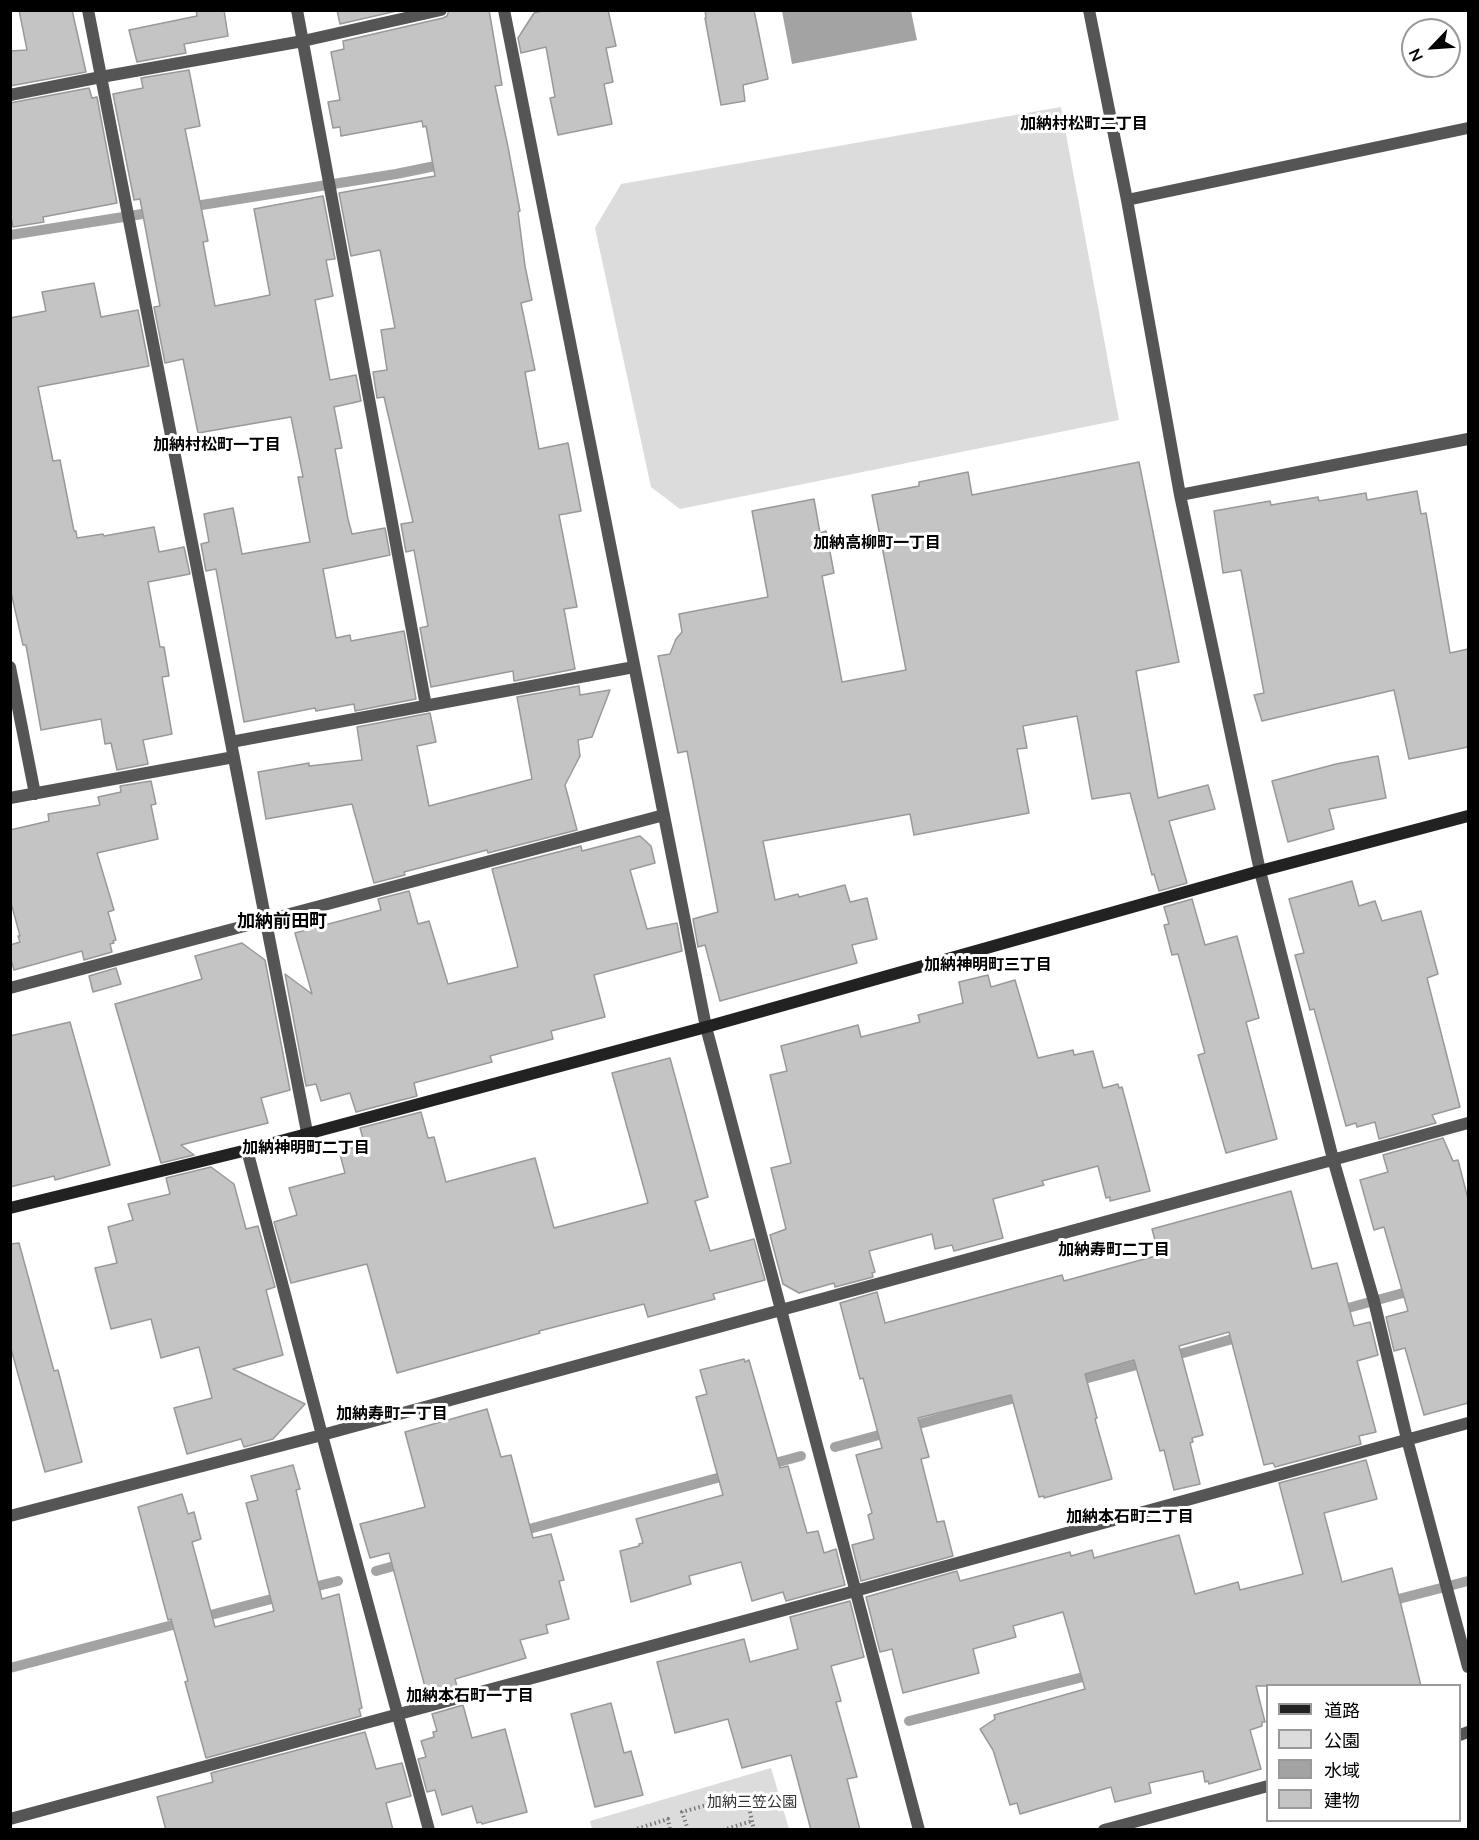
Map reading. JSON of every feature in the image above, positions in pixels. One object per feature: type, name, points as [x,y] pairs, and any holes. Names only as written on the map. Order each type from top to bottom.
[{"type":"street","points":[[88,10],[307,1132]]},
{"type":"street","points":[[297,10],[426,706]]},
{"type":"street","points":[[10,95],[303,41],[441,10]]},
{"type":"street","points":[[504,10],[706,1027],[919,1830]]},
{"type":"street","points":[[1089,10],[1127,200],[1180,495],[1260,871],[1333,1159],[1374,1301],[1407,1439],[1468,1667]]},
{"type":"street","points":[[1127,200],[1468,128]]},
{"type":"street","points":[[1180,495],[1468,439]]},
{"type":"street","points":[[10,667],[35,794]]},
{"type":"street","points":[[231,742],[634,667]]},
{"type":"street","points":[[10,798],[234,757]]},
{"type":"street","points":[[10,988],[664,815]]},
{"type":"street","points":[[10,1209],[247,1150],[307,1132],[706,1027],[1260,871],[1468,816]]},
{"type":"street","points":[[10,1516],[322,1435],[1468,1123]]},
{"type":"street","points":[[247,1150],[429,1830]]},
{"type":"street","points":[[10,1819],[1468,1423]]},
{"type":"street","points":[[1104,1830],[1266,1787]]},
{"type":"path","points":[[688,1830],[682,1812],[746,1794],[754,1830]]},
{"type":"path","points":[[633,1830],[668,1819],[670,1830]]},
{"type":"path","points":[[723,1830],[752,1821]]},
{"type":"green space","points":[[1061,107],[1119,420],[680,509],[651,487],[595,228],[621,184]]},
{"type":"green space","name":"加納三笠公園","points":[[771,1768],[789,1829],[592,1829],[590,1821]]},
{"type":"water","points":[[782,11],[911,11],[917,40],[792,64]]},
{"type":"building","points":[[19,10],[72,10],[86,72],[10,86],[10,51],[27,50]]},
{"type":"building","points":[[196,10],[224,10],[228,36],[184,44],[186,53],[137,62],[129,30],[197,16]]},
{"type":"building","points":[[337,10],[401,10],[340,24]]},
{"type":"building","points":[[449,10],[489,10],[502,85],[495,86],[520,211],[518,212],[525,266],[532,300],[521,303],[535,370],[525,372],[539,449],[568,443],[581,511],[559,515],[577,607],[564,609],[575,669],[514,681],[513,671],[431,687],[420,628],[428,626],[414,550],[406,552],[401,524],[413,522],[384,397],[377,398],[373,372],[387,370],[381,330],[395,328],[380,250],[351,256],[339,193],[435,176],[426,126],[423,127],[422,121],[341,136],[340,127],[333,128],[328,102],[340,100],[331,52],[344,49],[343,41],[443,18],[447,16]]},
{"type":"building","points":[[546,10],[608,10],[616,46],[606,48],[613,82],[604,84],[612,124],[558,135],[550,98],[555,97],[546,47],[521,53],[518,38],[534,13]]},
{"type":"building","points":[[705,10],[754,10],[768,79],[743,85],[745,101],[721,105]]},
{"type":"building","points":[[189,70],[200,126],[185,129],[208,241],[203,242],[215,306],[270,295],[254,209],[323,196],[335,259],[326,260],[333,296],[315,300],[330,380],[356,375],[361,401],[334,407],[342,448],[335,449],[348,519],[352,534],[385,528],[390,555],[323,569],[336,638],[350,635],[351,641],[404,631],[416,699],[355,711],[354,704],[316,711],[315,708],[244,722],[216,569],[206,571],[201,544],[209,542],[204,514],[233,508],[242,554],[310,542],[298,477],[303,477],[291,417],[198,433],[183,359],[165,363],[154,307],[160,306],[140,199],[134,200],[113,94],[143,88],[141,78]]},
{"type":"building","points":[[89,88],[92,98],[97,97],[117,203],[43,217],[44,222],[13,227],[10,212],[10,103]]},
{"type":"building","points":[[94,283],[101,317],[138,310],[149,366],[38,387],[53,461],[60,460],[74,531],[76,531],[77,538],[103,534],[104,536],[154,527],[159,552],[184,547],[190,574],[148,582],[160,647],[164,647],[169,676],[162,677],[172,734],[143,740],[148,764],[117,770],[111,743],[105,744],[101,719],[41,730],[26,645],[23,645],[10,588],[10,318],[46,311],[42,292]]},
{"type":"building","points":[[1139,462],[1179,662],[1136,671],[1158,798],[1208,785],[1215,809],[1169,821],[1187,883],[1159,891],[1154,874],[1152,875],[1130,793],[1092,799],[1077,716],[1023,726],[1027,748],[1017,749],[1029,813],[914,835],[910,814],[763,841],[775,900],[798,894],[799,897],[845,885],[850,902],[867,898],[877,939],[852,945],[857,963],[720,1001],[705,945],[698,947],[693,919],[718,912],[687,751],[678,753],[658,656],[670,654],[676,639],[682,632],[679,614],[768,597],[752,511],[814,499],[820,533],[826,531],[834,573],[822,576],[842,682],[906,670],[872,495],[919,486],[919,482],[968,472],[972,495]]},
{"type":"building","points":[[1417,491],[1421,514],[1426,513],[1450,653],[1468,649],[1468,747],[1409,759],[1394,690],[1262,721],[1254,695],[1264,693],[1241,570],[1223,573],[1214,511],[1270,501],[1271,505],[1318,497],[1319,501],[1366,493],[1367,500]]},
{"type":"building","points":[[579,686],[580,695],[610,690],[592,737],[578,740],[580,756],[565,785],[577,830],[488,853],[487,850],[404,872],[405,875],[374,883],[352,804],[266,819],[258,772],[309,763],[309,766],[362,760],[357,727],[430,713],[436,742],[417,746],[429,806],[532,779],[517,697]]},
{"type":"building","points":[[1378,756],[1386,798],[1329,809],[1334,829],[1288,842],[1272,781],[1336,764]]},
{"type":"building","points":[[151,781],[156,804],[151,805],[158,839],[97,853],[114,910],[108,912],[116,940],[110,944],[112,952],[84,960],[82,951],[14,970],[10,945],[20,942],[18,936],[20,936],[10,899],[10,830],[49,821],[48,814],[100,805],[98,797],[121,792],[120,786]]},
{"type":"building","points":[[640,836],[651,846],[655,863],[630,870],[647,929],[677,923],[682,951],[594,975],[605,1017],[551,1031],[553,1039],[490,1056],[492,1062],[414,1083],[417,1096],[356,1112],[350,1093],[321,1101],[316,1084],[306,1086],[285,974],[312,994],[295,933],[381,910],[378,899],[409,891],[418,924],[429,921],[448,984],[518,967],[492,869],[581,846],[582,851]]},
{"type":"building","points":[[1352,881],[1359,906],[1375,901],[1382,921],[1421,911],[1438,974],[1427,978],[1460,1107],[1432,1115],[1436,1123],[1379,1139],[1375,1122],[1357,1127],[1356,1123],[1346,1126],[1314,1009],[1310,1010],[1295,955],[1304,953],[1289,899]]},
{"type":"building","points":[[1192,899],[1205,945],[1237,936],[1259,1018],[1246,1022],[1277,1139],[1226,1153],[1198,1055],[1205,1053],[1178,954],[1172,955],[1164,925],[1169,924],[1164,907]]},
{"type":"building","points":[[242,943],[265,960],[290,1090],[261,1098],[268,1123],[181,1145],[194,1155],[161,1163],[115,1004],[202,979],[195,956]]},
{"type":"building","points":[[116,968],[121,984],[93,992],[89,976]]},
{"type":"building","points":[[988,975],[991,987],[1015,980],[1038,1058],[1073,1050],[1074,1055],[1093,1051],[1103,1088],[1118,1084],[1119,1088],[1122,1087],[1150,1191],[1110,1201],[1110,1197],[1106,1198],[1098,1166],[1042,1181],[1044,1185],[993,1199],[1003,1238],[954,1251],[952,1245],[935,1249],[932,1234],[869,1251],[875,1272],[872,1273],[873,1277],[835,1287],[834,1283],[799,1293],[783,1284],[770,1235],[786,1229],[771,1168],[791,1163],[770,1075],[787,1071],[781,1046],[858,1025],[861,1037],[920,1022],[918,1015],[963,1003],[959,982]]},
{"type":"building","points":[[70,1022],[110,1165],[55,1180],[54,1176],[10,1187],[10,1036]]},
{"type":"building","points":[[670,1058],[708,1197],[695,1201],[710,1251],[754,1239],[765,1280],[713,1294],[715,1299],[648,1317],[644,1304],[539,1331],[540,1333],[397,1373],[367,1264],[291,1283],[274,1222],[297,1215],[289,1188],[345,1173],[339,1151],[365,1145],[360,1128],[421,1112],[428,1138],[434,1137],[446,1182],[535,1158],[554,1228],[648,1203],[612,1073]]},
{"type":"building","points":[[1443,1138],[1453,1161],[1458,1160],[1468,1199],[1468,1403],[1424,1415],[1405,1348],[1394,1351],[1386,1317],[1408,1311],[1384,1227],[1374,1230],[1360,1180],[1388,1172],[1383,1155]]},
{"type":"building","points":[[211,1167],[234,1184],[246,1229],[258,1226],[275,1287],[266,1290],[283,1355],[233,1369],[305,1404],[273,1439],[244,1447],[241,1439],[187,1454],[174,1408],[212,1398],[199,1347],[161,1358],[151,1319],[111,1329],[95,1268],[117,1263],[108,1227],[133,1220],[128,1204],[170,1194],[166,1178]]},
{"type":"building","points":[[1291,1191],[1312,1269],[1337,1263],[1354,1326],[1370,1322],[1378,1355],[1357,1361],[1376,1432],[1359,1436],[1361,1444],[1275,1467],[1273,1463],[1264,1465],[1229,1332],[1179,1346],[1203,1435],[1192,1438],[1193,1442],[1190,1443],[1200,1484],[1174,1490],[1164,1450],[1160,1451],[1134,1360],[1085,1374],[1112,1479],[1044,1498],[1044,1496],[1039,1497],[1011,1395],[918,1418],[929,1457],[921,1459],[937,1522],[944,1521],[953,1556],[861,1581],[852,1545],[874,1539],[868,1515],[872,1513],[856,1455],[882,1448],[863,1378],[860,1379],[840,1303],[877,1292],[885,1323],[1062,1275],[1064,1281],[1159,1255],[1152,1229]]},
{"type":"building","points":[[19,1243],[54,1371],[58,1370],[82,1462],[45,1472],[10,1345],[10,1244]]},
{"type":"building","points":[[744,1359],[745,1362],[749,1360],[780,1468],[788,1466],[807,1533],[818,1531],[824,1553],[836,1549],[845,1585],[786,1601],[783,1592],[752,1601],[741,1562],[689,1576],[691,1584],[631,1602],[620,1551],[643,1543],[636,1519],[723,1495],[696,1397],[707,1394],[700,1370]]},
{"type":"building","points":[[487,1409],[501,1457],[511,1455],[533,1538],[551,1534],[564,1580],[559,1581],[569,1619],[546,1625],[548,1633],[520,1640],[526,1658],[455,1679],[458,1690],[428,1698],[389,1553],[370,1558],[360,1524],[425,1507],[405,1432]]},
{"type":"building","points":[[1366,1460],[1377,1499],[1324,1513],[1342,1582],[1392,1568],[1421,1684],[1266,1684],[1266,1686],[1256,1686],[1265,1722],[1262,1722],[1262,1726],[1250,1730],[1261,1769],[1209,1784],[1208,1781],[1205,1782],[1203,1771],[1149,1783],[1151,1793],[1115,1802],[1111,1787],[1020,1814],[1017,1803],[1010,1805],[993,1750],[980,1729],[995,1719],[994,1715],[1085,1689],[1063,1612],[1013,1626],[1016,1637],[973,1649],[979,1673],[903,1693],[892,1649],[880,1652],[866,1597],[957,1571],[960,1581],[1070,1552],[1071,1556],[1092,1550],[1094,1558],[1179,1535],[1195,1594],[1238,1582],[1240,1590],[1303,1574],[1279,1483]]},
{"type":"building","points":[[293,1465],[300,1489],[296,1490],[322,1599],[339,1594],[362,1708],[359,1709],[361,1716],[206,1758],[185,1682],[188,1681],[171,1619],[168,1620],[138,1507],[182,1494],[188,1514],[194,1512],[201,1539],[192,1542],[215,1627],[274,1611],[246,1503],[258,1500],[251,1476]]},
{"type":"building","points":[[850,1601],[864,1657],[831,1666],[841,1701],[836,1702],[857,1777],[847,1779],[860,1830],[811,1830],[791,1755],[742,1768],[728,1719],[675,1733],[657,1662],[744,1639],[750,1662],[798,1649],[790,1617]]},
{"type":"building","points":[[611,1703],[624,1753],[631,1751],[643,1795],[595,1807],[571,1714]]},
{"type":"building","points":[[463,1705],[472,1738],[505,1729],[527,1812],[482,1824],[477,1823],[472,1806],[442,1815],[435,1790],[427,1792],[418,1759],[426,1757],[421,1741],[434,1737],[433,1732],[437,1731],[432,1714]]},
{"type":"building","points":[[365,1732],[376,1769],[402,1763],[411,1796],[386,1803],[393,1830],[166,1830],[157,1797],[213,1782],[211,1773]]},
{"type":"waterway","points":[[189,207],[445,164]]},
{"type":"waterway","points":[[10,235],[155,212]]},
{"type":"waterway","points":[[1337,1311],[1414,1290]]},
{"type":"waterway","points":[[1169,1357],[1243,1336]]},
{"type":"waterway","points":[[1073,1382],[1148,1362]]},
{"type":"waterway","points":[[908,1427],[1026,1395]]},
{"type":"waterway","points":[[835,1447],[890,1432]]},
{"type":"waterway","points":[[764,1466],[801,1456]]},
{"type":"waterway","points":[[518,1532],[732,1474]]},
{"type":"waterway","points":[[376,1571],[405,1563]]},
{"type":"waterway","points":[[306,1589],[338,1581]]},
{"type":"waterway","points":[[1387,1602],[1468,1581]]},
{"type":"waterway","points":[[199,1618],[283,1596]]},
{"type":"waterway","points":[[10,1668],[184,1622]]},
{"type":"waterway","points":[[909,1721],[1095,1674]]},
{"type":"district","name":"加納村松町二丁目","points":[[1084,125]]},
{"type":"district","name":"加納村松町一丁目","points":[[217,446]]},
{"type":"district","name":"加納高柳町一丁目","points":[[877,544]]},
{"type":"district","name":"加納前田町","points":[[282,923]]},
{"type":"district","name":"加納神明町三丁目","points":[[988,966]]},
{"type":"district","name":"加納神明町二丁目","points":[[306,1149]]},
{"type":"district","name":"加納寿町二丁目","points":[[1114,1251]]},
{"type":"district","name":"加納寿町一丁目","points":[[392,1415]]},
{"type":"district","name":"加納本石町二丁目","points":[[1130,1518]]},
{"type":"district","name":"加納本石町一丁目","points":[[470,1697]]}]
